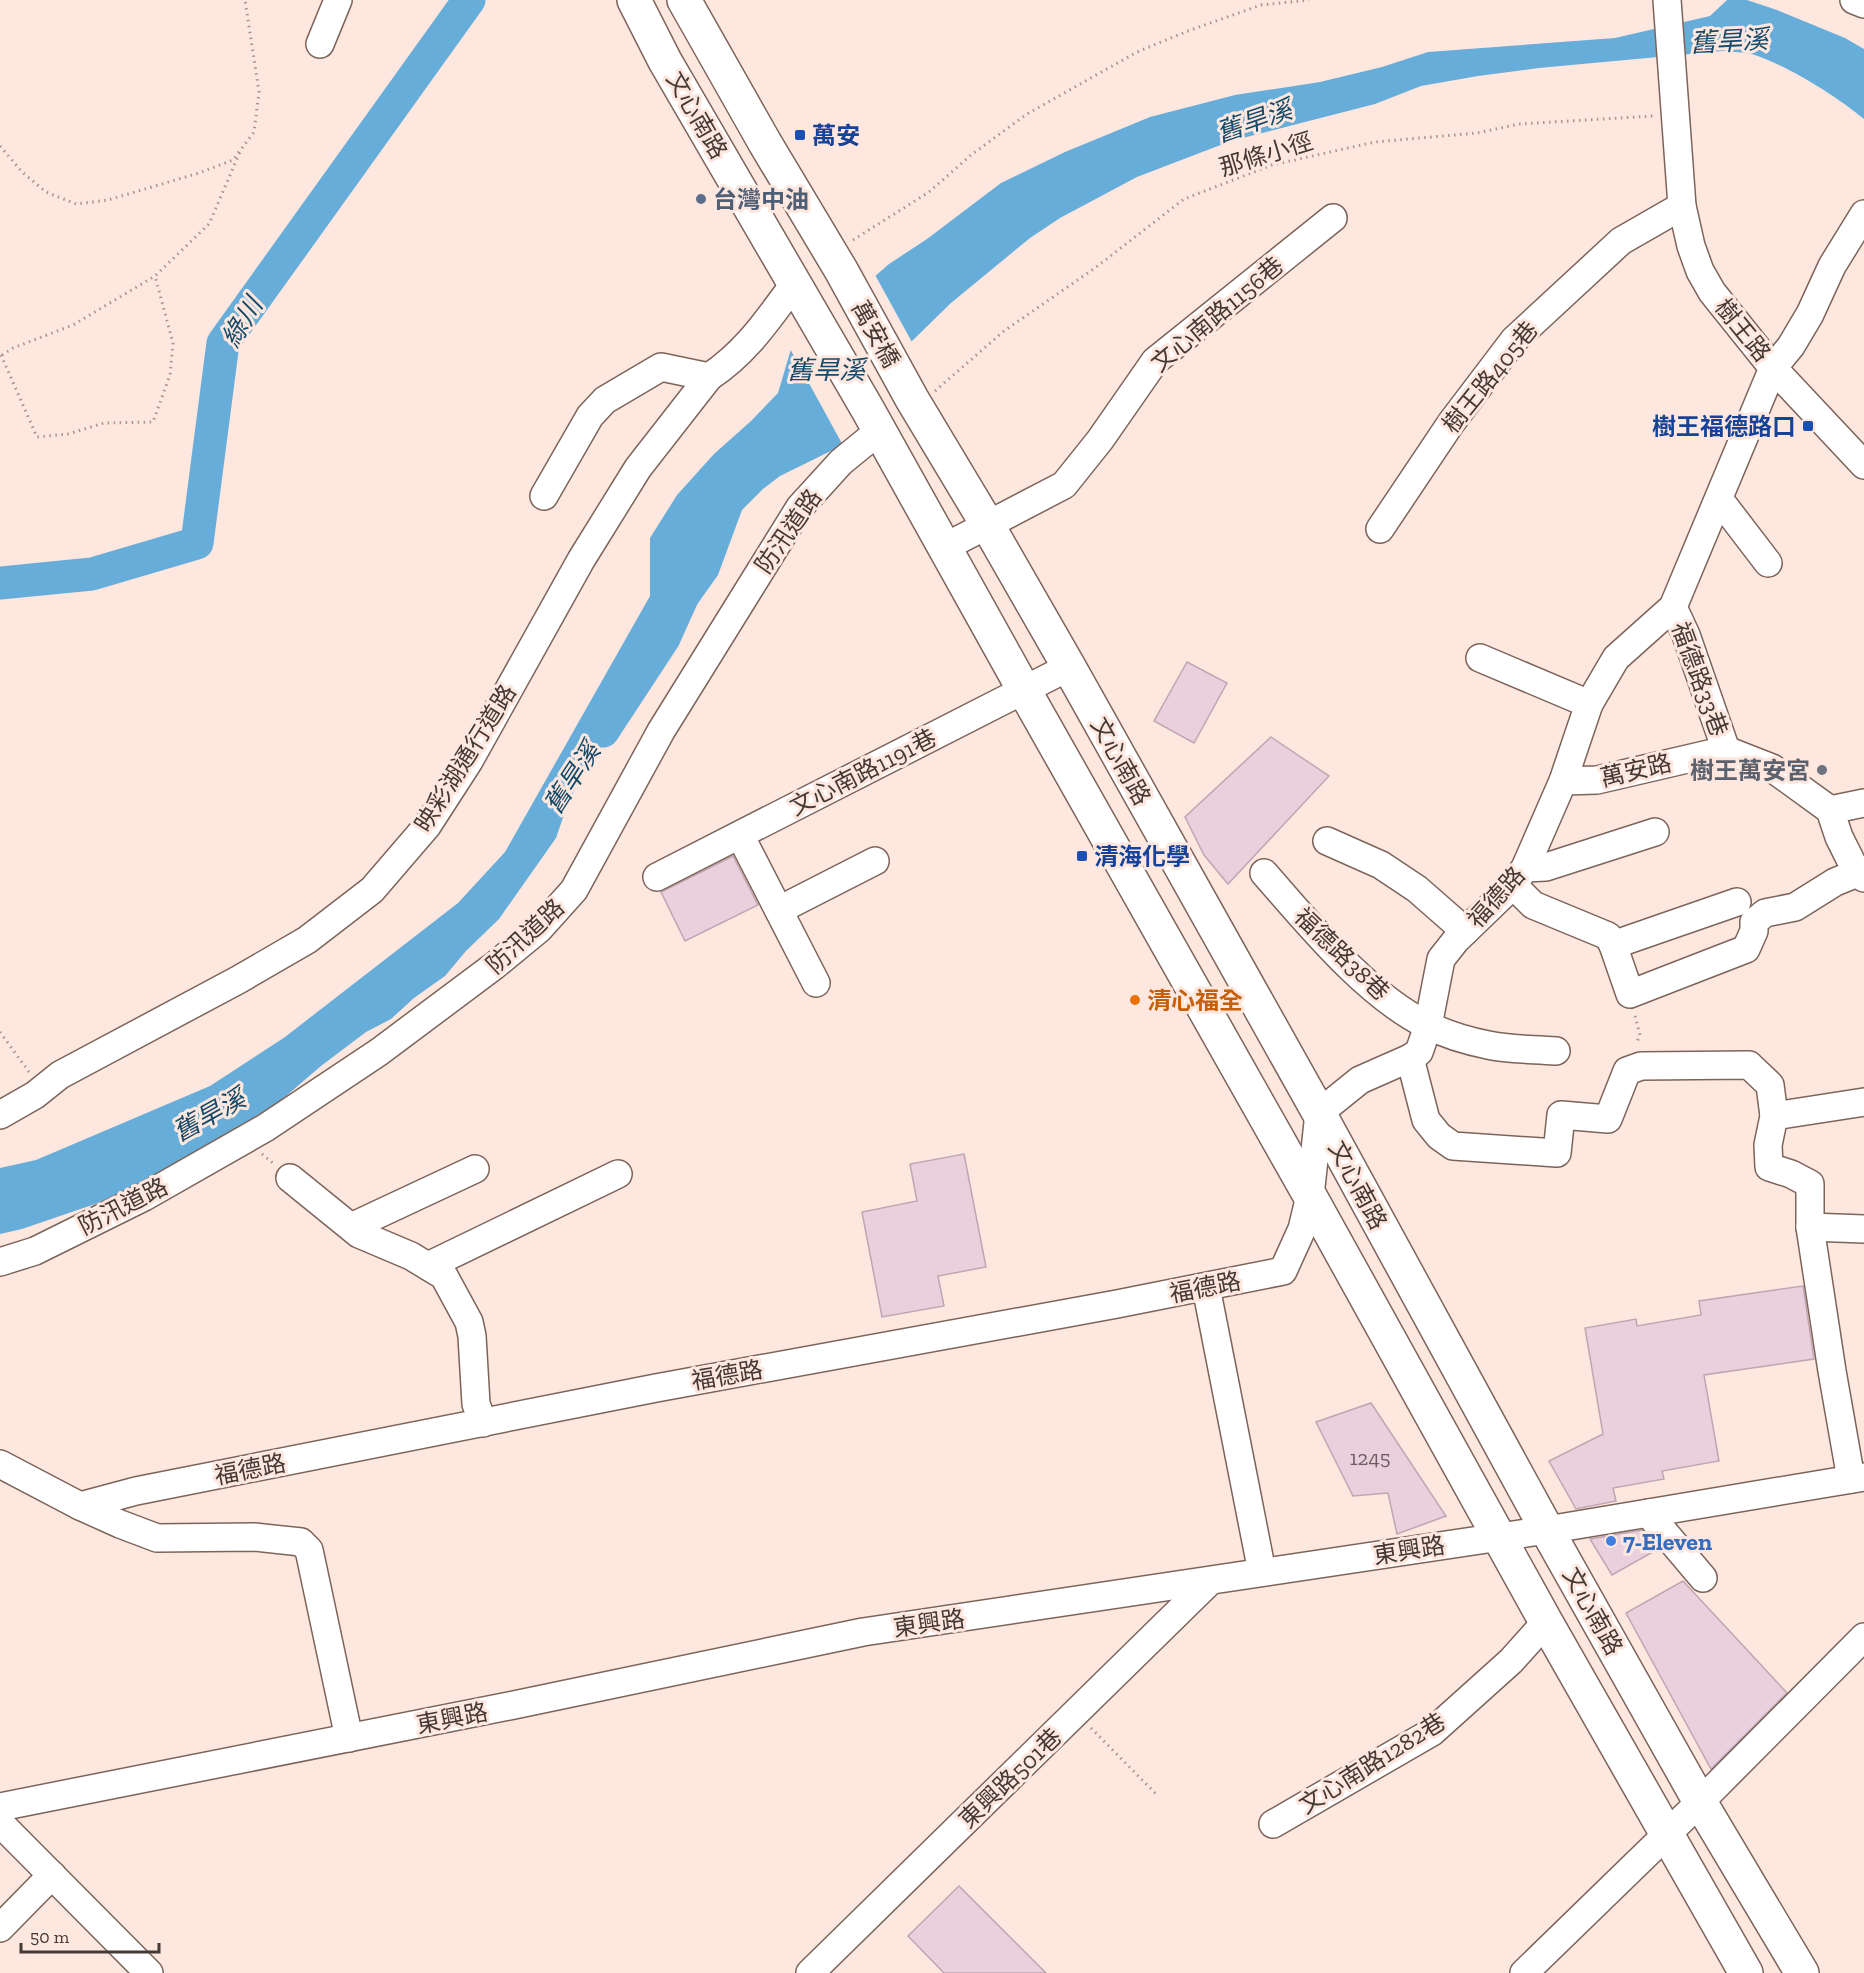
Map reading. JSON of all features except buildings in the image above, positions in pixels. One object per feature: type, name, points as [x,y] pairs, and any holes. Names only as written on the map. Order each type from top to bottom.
[{"type":"main road","name":"文心南路","points":[[634,0],[665,61],[797,287]]},
{"type":"main road","name":"文心南路","points":[[684,0],[765,143],[844,257]]},
{"type":"main road","name":"萬安橋","points":[[844,257],[922,396]]},
{"type":"main road","name":"萬安橋","points":[[797,287],[874,420]]},
{"type":"main road","name":"文心南路","points":[[922,396],[987,524],[1319,1113],[1547,1530],[1700,1802],[1802,1973]]},
{"type":"main road","name":"文心南路","points":[[874,420],[1311,1196],[1546,1622],[1746,1973]]},
{"type":"street","points":[[320,44],[338,0]]},
{"type":"street","name":"樹王路","points":[[1667,0],[1682,206],[1691,246],[1700,271],[1713,292],[1773,368],[1864,465]]},
{"type":"street","points":[[1854,0],[1864,3]]},
{"type":"street","name":"樹王路405巷","points":[[1380,529],[1451,423],[1514,340],[1621,241],[1682,206]]},
{"type":"street","name":"福德路","points":[[1410,1058],[1419,1052],[1428,1026],[1441,959],[1465,931],[1519,877],[1563,781],[1589,704],[1616,658],[1673,607],[1773,368],[1791,346],[1810,314],[1832,267],[1864,214]]},
{"type":"street","name":"文心南路1156巷","points":[[945,547],[1064,485],[1100,440],[1155,361],[1334,218]]},
{"type":"street","name":"映彩湖通行道路","points":[[0,1115],[51,1082],[307,940],[372,890],[426,826],[469,760],[581,560],[638,468],[709,377],[729,364],[797,287]]},
{"type":"street","points":[[544,496],[590,416],[605,400],[661,367],[709,377]]},
{"type":"street","name":"防汛道路","points":[[0,1262],[35,1251],[144,1197],[265,1128],[379,1052],[494,966],[546,921],[574,890],[661,731],[800,507],[841,462],[874,420]]},
{"type":"street","points":[[1719,499],[1768,563]]},
{"type":"street","name":"福德路33巷","points":[[1673,607],[1686,635],[1726,750]]},
{"type":"street","points":[[1480,658],[1589,704]]},
{"type":"street","name":"文心南路1191巷","points":[[657,877],[1069,667]]},
{"type":"street","points":[[1655,832],[1519,877],[1533,905],[1608,936],[1630,994],[1746,949],[1754,931],[1754,922],[1765,913],[1795,907],[1835,882],[1861,876],[1839,837],[1830,810],[1772,768],[1726,750]]},
{"type":"street","name":"萬安路","points":[[1563,781],[1596,780],[1726,750]]},
{"type":"street","points":[[1830,810],[1864,803]]},
{"type":"street","points":[[740,835],[816,982]]},
{"type":"street","points":[[1327,841],[1381,865],[1417,889],[1465,931]]},
{"type":"street","points":[[779,910],[874,861]]},
{"type":"street","name":"福德路38巷","points":[[1264,873],[1301,916],[1372,989],[1428,1026],[1489,1045],[1556,1051]]},
{"type":"street","points":[[1613,945],[1737,902]]},
{"type":"street","points":[[1319,1113],[1360,1080],[1410,1058],[1426,1120],[1439,1136],[1453,1146],[1557,1154],[1561,1115],[1608,1119],[1627,1071],[1641,1066],[1749,1065],[1770,1085],[1774,1116],[1768,1145],[1769,1167],[1791,1174],[1810,1185],[1810,1227],[1832,1371],[1858,1478]]},
{"type":"street","points":[[1774,1116],[1864,1102]]},
{"type":"street","name":"福德路","points":[[80,1506],[148,1489],[656,1388],[1206,1287],[1283,1270],[1302,1229],[1311,1196],[1319,1113]]},
{"type":"street","points":[[351,1227],[475,1169]]},
{"type":"street","points":[[428,1266],[618,1174]]},
{"type":"street","points":[[290,1178],[358,1234],[411,1256],[444,1276],[469,1322],[476,1404],[483,1423]]},
{"type":"street","points":[[1810,1227],[1864,1229]]},
{"type":"street","points":[[1206,1287],[1262,1572]]},
{"type":"street","points":[[0,1464],[80,1506],[157,1538],[255,1536],[301,1542],[309,1550],[349,1738]]},
{"type":"street","name":"東興路","points":[[0,1807],[863,1632],[1547,1530],[1858,1478]]},
{"type":"street","points":[[1648,1513],[1703,1578]]},
{"type":"street","name":"東興路501巷","points":[[810,1973],[1209,1582]]},
{"type":"street","name":"文心南路1282巷","points":[[1273,1824],[1432,1732],[1511,1661],[1546,1622]]},
{"type":"street","points":[[1524,1973],[1700,1802],[1864,1637]]},
{"type":"street","points":[[0,1823],[149,1973]]},
{"type":"street","points":[[0,1928],[52,1875]]},
{"type":"path","points":[[0,146],[22,172],[46,192],[76,204],[108,200],[199,173],[233,160],[254,132],[259,92],[245,0]]},
{"type":"path","points":[[844,257],[929,192],[971,155],[1027,114],[1137,52],[1261,5],[1309,0]]},
{"type":"path","name":"那條小徑","points":[[922,396],[1004,331],[1095,268],[1184,199],[1272,165],[1375,142],[1477,133],[1520,124],[1676,115]]},
{"type":"path","points":[[155,276],[173,343],[170,375],[153,422],[104,423],[68,434],[37,437],[1,355],[13,348],[73,325],[155,276],[209,224],[242,147]]},
{"type":"path","points":[[1627,1071],[1640,1035],[1630,994]]},
{"type":"path","points":[[0,1032],[21,1058],[51,1082]]},
{"type":"path","points":[[245,1139],[290,1178]]},
{"type":"path","points":[[1077,1713],[1158,1797]]},
{"type":"water","name":"舊旱溪","points":[[1727,0],[1747,0],[1777,10],[1845,38],[1864,49],[1864,119],[1797,74],[1769,60],[1743,53],[1723,51],[1478,76],[1421,86],[1375,104],[1231,141],[1137,177],[1060,218],[1030,238],[951,303],[830,421],[843,445],[780,476],[742,510],[718,575],[696,606],[640,665],[612,732],[591,758],[568,803],[556,838],[499,919],[466,951],[445,976],[414,998],[391,1019],[366,1032],[321,1066],[279,1102],[142,1185],[104,1201],[22,1229],[0,1234],[0,1168],[36,1160],[210,1086],[285,1037],[458,903],[505,852],[650,596],[650,538],[677,495],[714,454],[778,393],[791,349],[889,264],[927,239],[1001,183],[1065,152],[1150,117],[1235,95],[1320,82],[1382,67],[1428,52],[1615,38],[1710,16]]},
{"type":"pier","points":[[874,273],[913,344],[833,422],[845,444],[844,447],[789,347]]},
{"type":"waterway","name":"綠川","points":[[0,583],[92,574],[197,543],[223,343],[469,0]]},
{"type":"waterway","name":"舊旱溪","points":[[603,731],[664,638],[682,598]]},
{"type":"place","name":"萬安","points":[[800,135]]},
{"type":"place","name":"台灣中油","points":[[701,199]]},
{"type":"place","name":"樹王福德路口","points":[[1808,426]]},
{"type":"place","name":"樹王萬安宮","points":[[1822,770]]},
{"type":"place","name":"清海化學","points":[[1082,856]]},
{"type":"place","name":"清心福全","points":[[1135,1000]]},
{"type":"place","name":"7-Eleven","points":[[1611,1541]]}]
